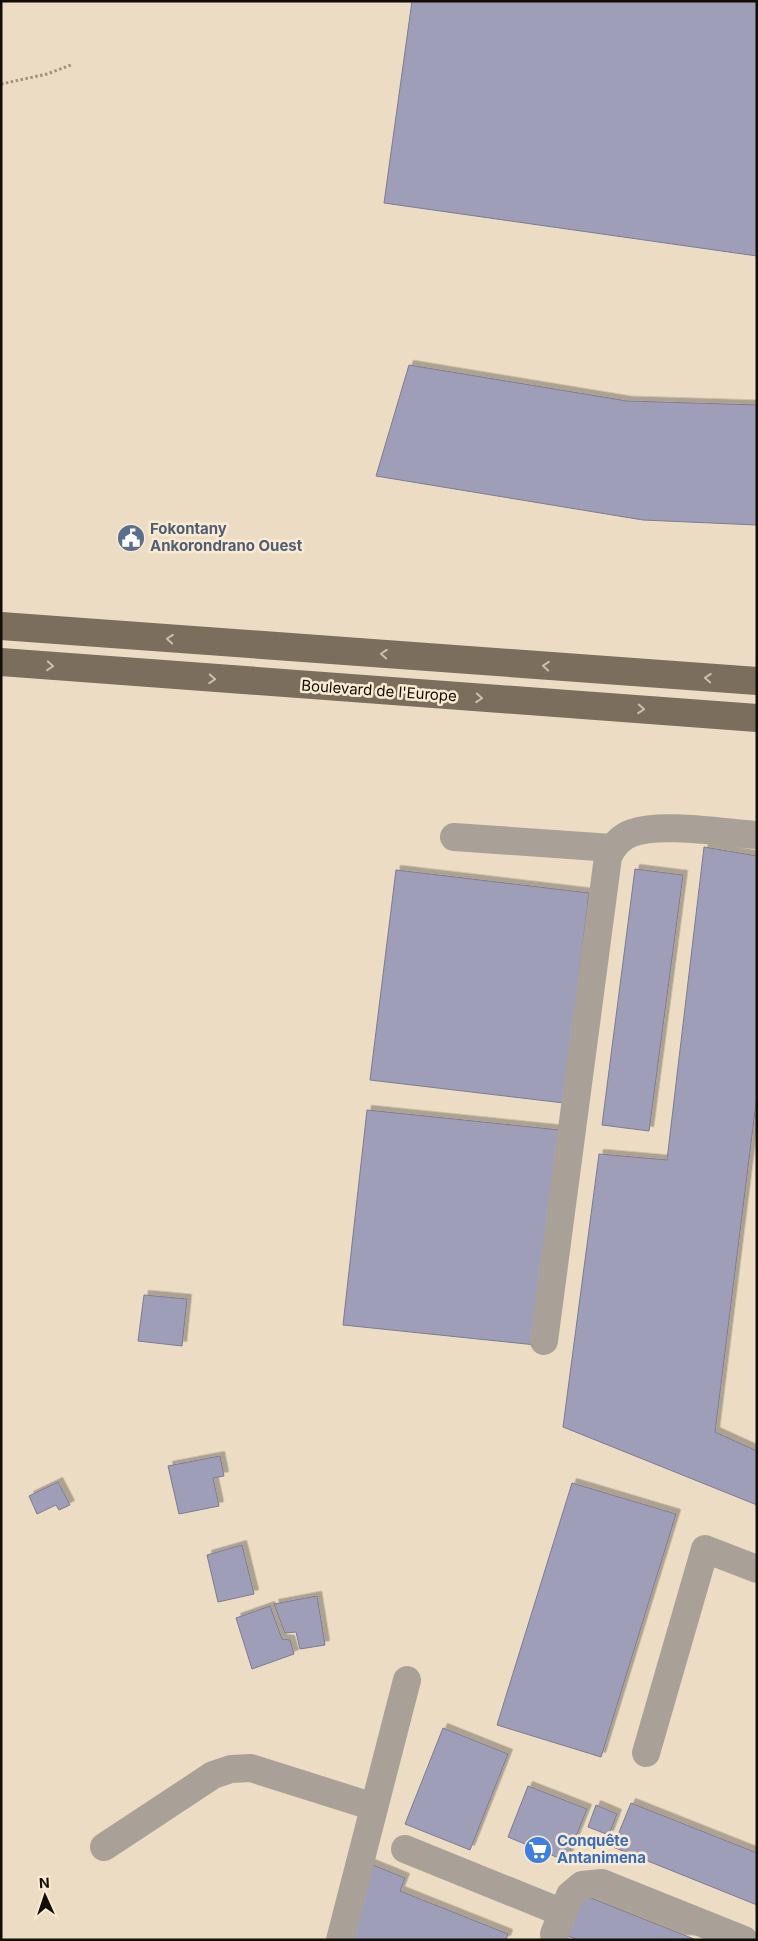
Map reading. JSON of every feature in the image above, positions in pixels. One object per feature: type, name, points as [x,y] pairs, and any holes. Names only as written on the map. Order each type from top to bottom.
[{"type":"main road","points":[[1,626],[757,681]]},
{"type":"main road","name":"Boulevard de l'Europe","points":[[1,662],[757,718]]},
{"type":"street","points":[[544,1341],[608,857],[617,842],[632,833],[656,828],[757,835]]},
{"type":"street","points":[[454,837],[612,848]]},
{"type":"street","points":[[646,1753],[705,1549],[757,1570]]},
{"type":"street","points":[[340,1940],[407,1680]]},
{"type":"street","points":[[104,1847],[213,1775],[231,1769],[251,1768],[374,1807]]},
{"type":"street","points":[[405,1849],[563,1913]]},
{"type":"street","points":[[555,1940],[554,1934],[570,1895],[582,1885],[602,1883],[744,1940]]},
{"type":"path","points":[[1,84],[48,74],[71,65]]},
{"type":"building","points":[[412,1],[757,1],[757,256],[384,203]]},
{"type":"building","points":[[409,365],[627,401],[757,405],[757,525],[643,520],[376,476]]},
{"type":"building","points":[[704,847],[757,856],[757,1095],[715,1432],[757,1451],[757,1505],[563,1427],[599,1154],[667,1160]]},
{"type":"building","points":[[635,869],[683,875],[649,1131],[602,1125]]},
{"type":"building","points":[[396,870],[589,893],[564,1103],[370,1080]]},
{"type":"building","points":[[367,1110],[560,1130],[536,1345],[343,1325]]},
{"type":"building","points":[[144,1295],[187,1299],[182,1346],[138,1341]]},
{"type":"building","points":[[220,1456],[224,1476],[213,1478],[219,1506],[179,1514],[168,1466]]},
{"type":"building","points":[[58,1482],[70,1505],[59,1510],[56,1505],[37,1514],[29,1496]]},
{"type":"building","points":[[572,1483],[676,1514],[601,1757],[497,1725]]},
{"type":"building","points":[[242,1545],[254,1594],[218,1602],[207,1555]]},
{"type":"building","points":[[317,1596],[325,1645],[300,1649],[296,1632],[285,1633],[274,1604]]},
{"type":"building","points":[[270,1606],[282,1639],[290,1640],[294,1654],[252,1669],[236,1618]]},
{"type":"building","points":[[443,1728],[508,1754],[470,1850],[405,1824]]},
{"type":"building","points":[[528,1786],[587,1809],[566,1861],[508,1837]]},
{"type":"building","points":[[631,1803],[757,1853],[757,1905],[613,1847]]},
{"type":"building","points":[[596,1805],[617,1814],[609,1835],[588,1827]]},
{"type":"building","points":[[368,1863],[405,1878],[400,1891],[508,1934],[506,1940],[345,1940]]},
{"type":"building","points":[[581,1894],[694,1939],[578,1940],[565,1935]]},
{"type":"place","name":"Fokontany Ankorondrano Ouest","points":[[131,538]]},
{"type":"place","name":"Conquête Antanimena","points":[[538,1850]]}]
